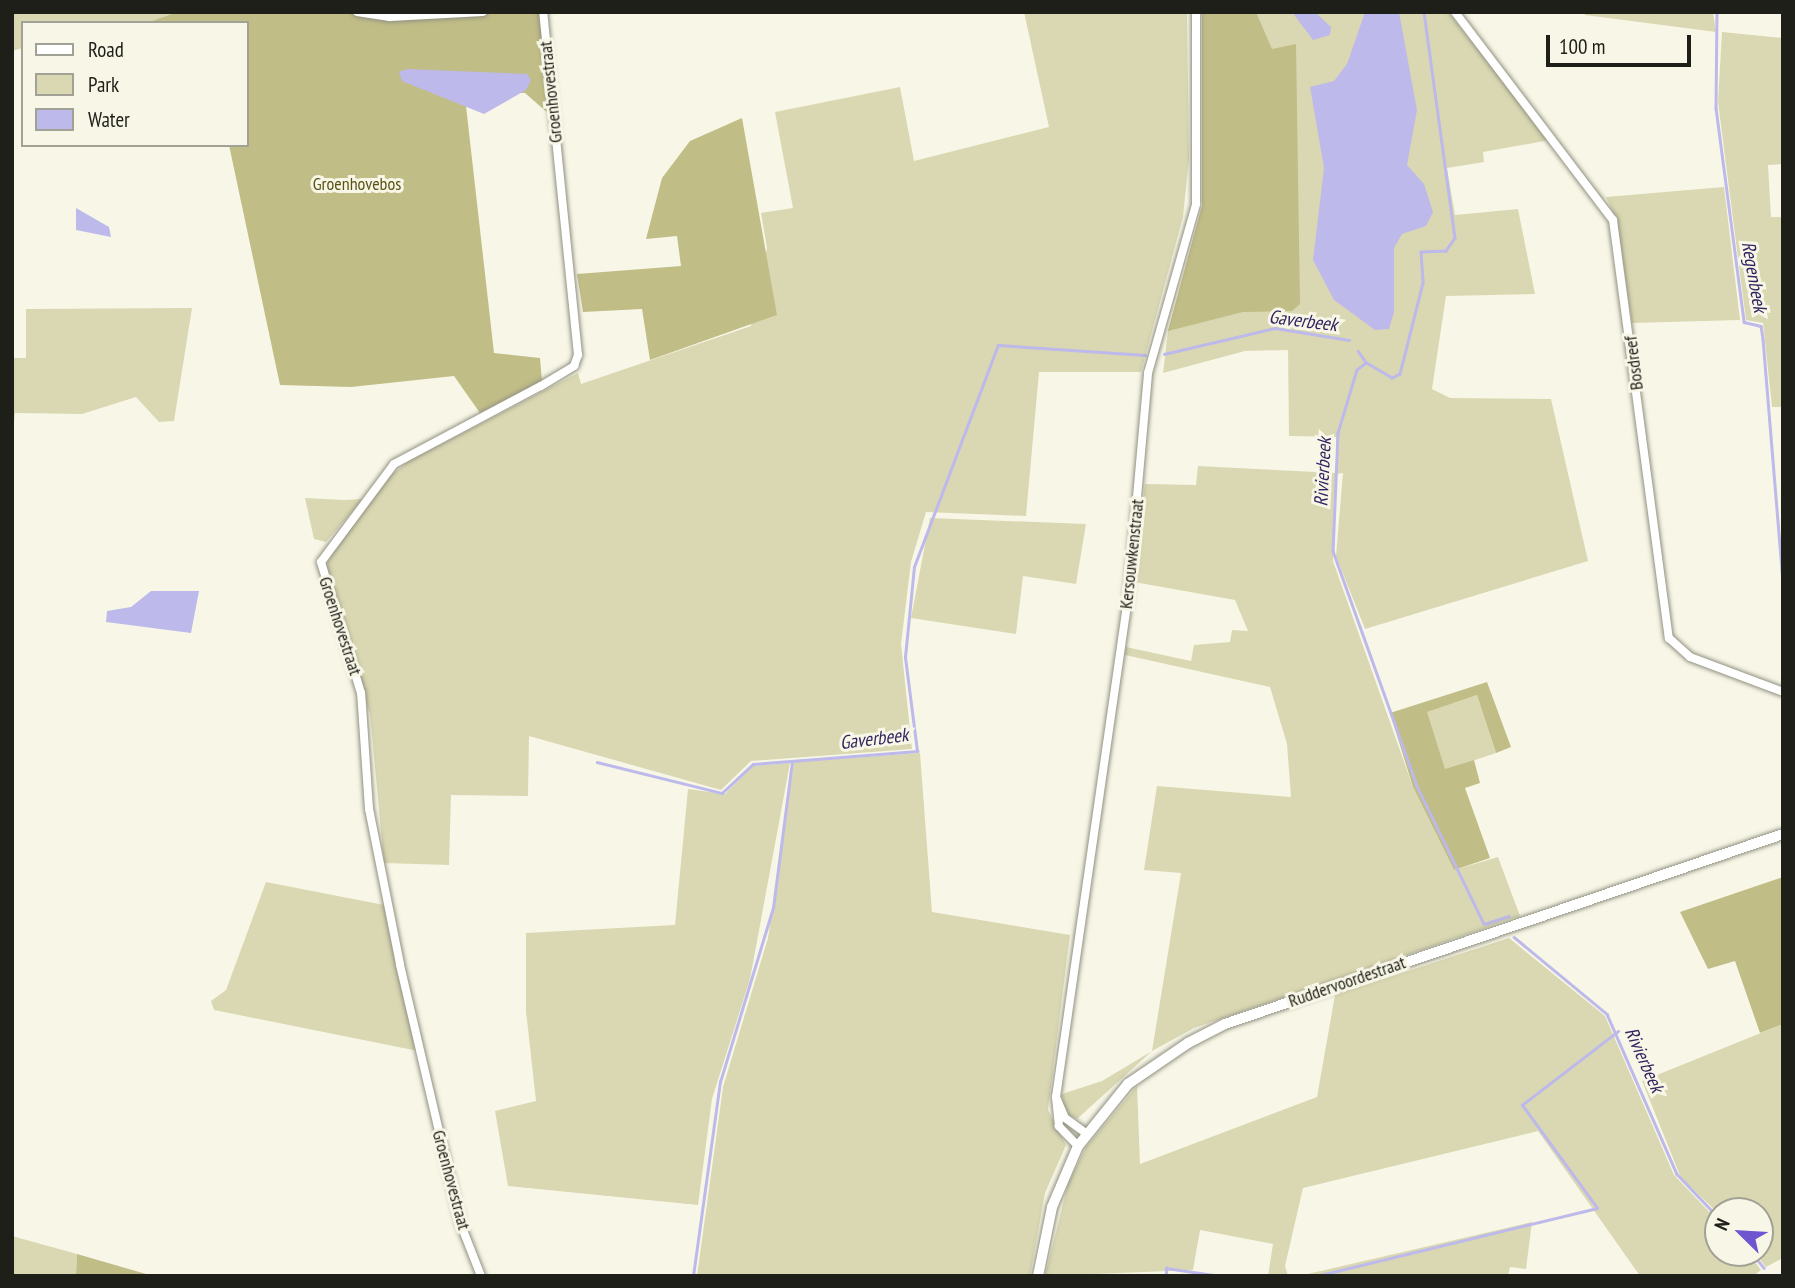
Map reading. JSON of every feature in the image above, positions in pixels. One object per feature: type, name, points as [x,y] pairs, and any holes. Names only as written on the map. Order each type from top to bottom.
[{"type":"street","points":[[357,12],[390,17],[483,12]]},
{"type":"street","name":"Groenhovestraat","points":[[481,1276],[461,1225],[400,964],[369,809],[361,693],[321,562],[394,464],[574,366],[578,355],[543,12]]},
{"type":"street","name":"Kersouwkenstraat","points":[[1056,1097],[1128,598],[1148,373],[1196,204],[1196,12]]},
{"type":"street","name":"Bosdreef","points":[[1455,12],[1613,220],[1669,638],[1690,657],[1783,692]]},
{"type":"street","name":"Ruddervoordestraat","points":[[1038,1276],[1052,1207],[1086,1133],[1128,1084],[1225,1024],[1783,834]]},
{"type":"street","points":[[1056,1097],[1065,1118],[1086,1133]]},
{"type":"street","points":[[1056,1097],[1059,1126],[1078,1146]]},
{"type":"green space","points":[[12,12],[177,12],[152,21],[21,21],[21,49],[12,51]]},
{"type":"green space","name":"Groenhovebos","points":[[177,12],[540,12],[549,114],[525,93],[492,92],[466,106],[494,353],[540,358],[542,381],[480,413],[454,376],[351,387],[280,385],[229,147],[248,147],[248,21],[152,21]]},
{"type":"green space","points":[[1024,12],[1187,12],[1189,159],[1183,217],[1141,372],[1039,372],[1026,516],[926,512],[911,562],[901,644],[912,749],[751,761],[721,790],[529,736],[528,796],[451,795],[449,865],[384,863],[370,714],[327,573],[328,554],[386,479],[409,461],[578,373],[581,384],[751,326],[767,248],[761,213],[793,208],[775,112],[900,87],[914,161],[1049,127]]},
{"type":"green space","points":[[1202,12],[1448,12],[1550,140],[1483,152],[1484,162],[1447,168],[1455,215],[1518,209],[1535,294],[1446,296],[1432,389],[1450,398],[1551,399],[1588,561],[1365,629],[1336,556],[1343,473],[1336,474],[1333,561],[1413,787],[1454,870],[1498,857],[1520,916],[1194,1028],[1152,1051],[1181,873],[1144,870],[1157,786],[1291,797],[1287,744],[1270,687],[1125,655],[1126,647],[1191,661],[1194,645],[1230,642],[1232,630],[1248,631],[1235,600],[1134,582],[1145,484],[1196,485],[1198,466],[1336,473],[1336,437],[1289,436],[1288,350],[1245,351],[1163,373],[1168,331],[1202,206]]},
{"type":"green space","points":[[1202,12],[1256,12],[1272,49],[1296,44],[1300,304],[1292,311],[1243,312],[1168,331],[1202,206]]},
{"type":"green space","points":[[1584,12],[1713,12],[1716,32],[1585,15]]},
{"type":"green space","points":[[1722,32],[1783,38],[1783,164],[1768,165],[1771,217],[1783,217],[1783,407],[1772,407],[1763,323],[1746,320],[1718,102]]},
{"type":"green space","points":[[742,118],[777,315],[650,360],[642,309],[583,312],[577,274],[681,266],[677,236],[646,239],[662,178],[690,141]]},
{"type":"green space","points":[[1724,187],[1740,320],[1632,323],[1616,218],[1606,197]]},
{"type":"green space","points":[[192,308],[174,421],[159,422],[136,397],[82,414],[15,413],[12,441],[12,358],[26,358],[26,309]]},
{"type":"green space","points":[[305,498],[363,499],[326,542],[314,539]]},
{"type":"green space","points":[[930,518],[1086,524],[1076,584],[1023,576],[1016,634],[911,618]]},
{"type":"green space","points":[[1487,682],[1511,747],[1496,753],[1477,695],[1427,712],[1445,769],[1474,760],[1480,783],[1465,788],[1490,858],[1454,870],[1413,787],[1390,713]]},
{"type":"green space","points":[[1477,695],[1496,753],[1445,770],[1426,712]]},
{"type":"green space","points":[[920,753],[932,912],[1070,935],[1048,1110],[1066,1145],[1045,1193],[1030,1276],[697,1276],[723,1087],[768,938],[794,762]]},
{"type":"green space","points":[[790,763],[750,979],[712,1099],[698,1205],[508,1186],[495,1111],[536,1101],[526,1011],[526,933],[675,925],[688,789],[725,794],[753,766]]},
{"type":"green space","points":[[1783,877],[1783,1024],[1760,1033],[1735,961],[1708,969],[1680,912]]},
{"type":"green space","points":[[266,882],[384,905],[418,1051],[214,1010],[211,1001],[226,990]]},
{"type":"green space","points":[[1509,938],[1605,1016],[1674,1175],[1704,1206],[1704,1267],[1759,1267],[1761,1270],[1753,1276],[1640,1276],[1538,1131],[1303,1188],[1285,1266],[1288,1276],[1268,1276],[1273,1244],[1200,1230],[1193,1270],[1045,1276],[1068,1184],[1086,1147],[1137,1086],[1140,1164],[1317,1097],[1335,995]]},
{"type":"green space","points":[[1783,1024],[1783,1258],[1774,1263],[1774,1197],[1704,1197],[1704,1200],[1681,1178],[1642,1081]]},
{"type":"green space","points":[[1152,1051],[1077,1119],[1064,1113],[1062,1094],[1102,1081]]},
{"type":"green space","points":[[1532,1222],[1526,1269],[1510,1267],[1508,1276],[1299,1276]]},
{"type":"green space","points":[[12,1236],[77,1254],[76,1276],[12,1276]]},
{"type":"green space","points":[[77,1254],[153,1276],[76,1276]]},
{"type":"water","points":[[1292,12],[1315,12],[1331,27],[1330,35],[1313,40]]},
{"type":"water","points":[[1365,12],[1399,12],[1417,110],[1407,165],[1424,184],[1433,212],[1426,226],[1402,234],[1394,248],[1394,312],[1389,329],[1375,330],[1334,300],[1313,260],[1324,168],[1310,87],[1334,81],[1347,64]]},
{"type":"water","points":[[407,69],[527,74],[531,80],[526,90],[484,114],[402,81],[399,72]]},
{"type":"water","points":[[76,208],[109,227],[111,237],[76,230]]},
{"type":"water","points":[[151,591],[199,591],[191,633],[106,622],[107,611],[131,607]]},
{"type":"waterway","name":"Rivierbeek","points":[[1424,12],[1455,238],[1446,251],[1421,252],[1423,283],[1400,374],[1392,378],[1366,363],[1357,370],[1338,433],[1333,551],[1417,786],[1484,924],[1509,916]]},
{"type":"waterway","name":"Regenbeek","points":[[1717,12],[1716,108],[1744,322],[1761,326],[1763,339],[1783,580]]},
{"type":"waterway","name":"Gaverbeek","points":[[1164,354],[1275,328],[1349,340]]},
{"type":"waterway","name":"Gaverbeek","points":[[597,762],[722,793],[753,764],[917,751],[905,657],[914,567],[998,345],[1145,355]]},
{"type":"waterway","name":"Gaverbeek","points":[[1358,351],[1366,362]]},
{"type":"waterway","name":"Gaverbeek","points":[[693,1276],[720,1082],[773,908],[792,762]]},
{"type":"waterway","name":"Rivierbeek","points":[[1514,937],[1607,1014],[1677,1174],[1704,1202]]},
{"type":"waterway","points":[[1316,1276],[1597,1208],[1522,1105],[1618,1031]]},
{"type":"waterway","points":[[1166,1276],[1166,1268],[1220,1276]]}]
